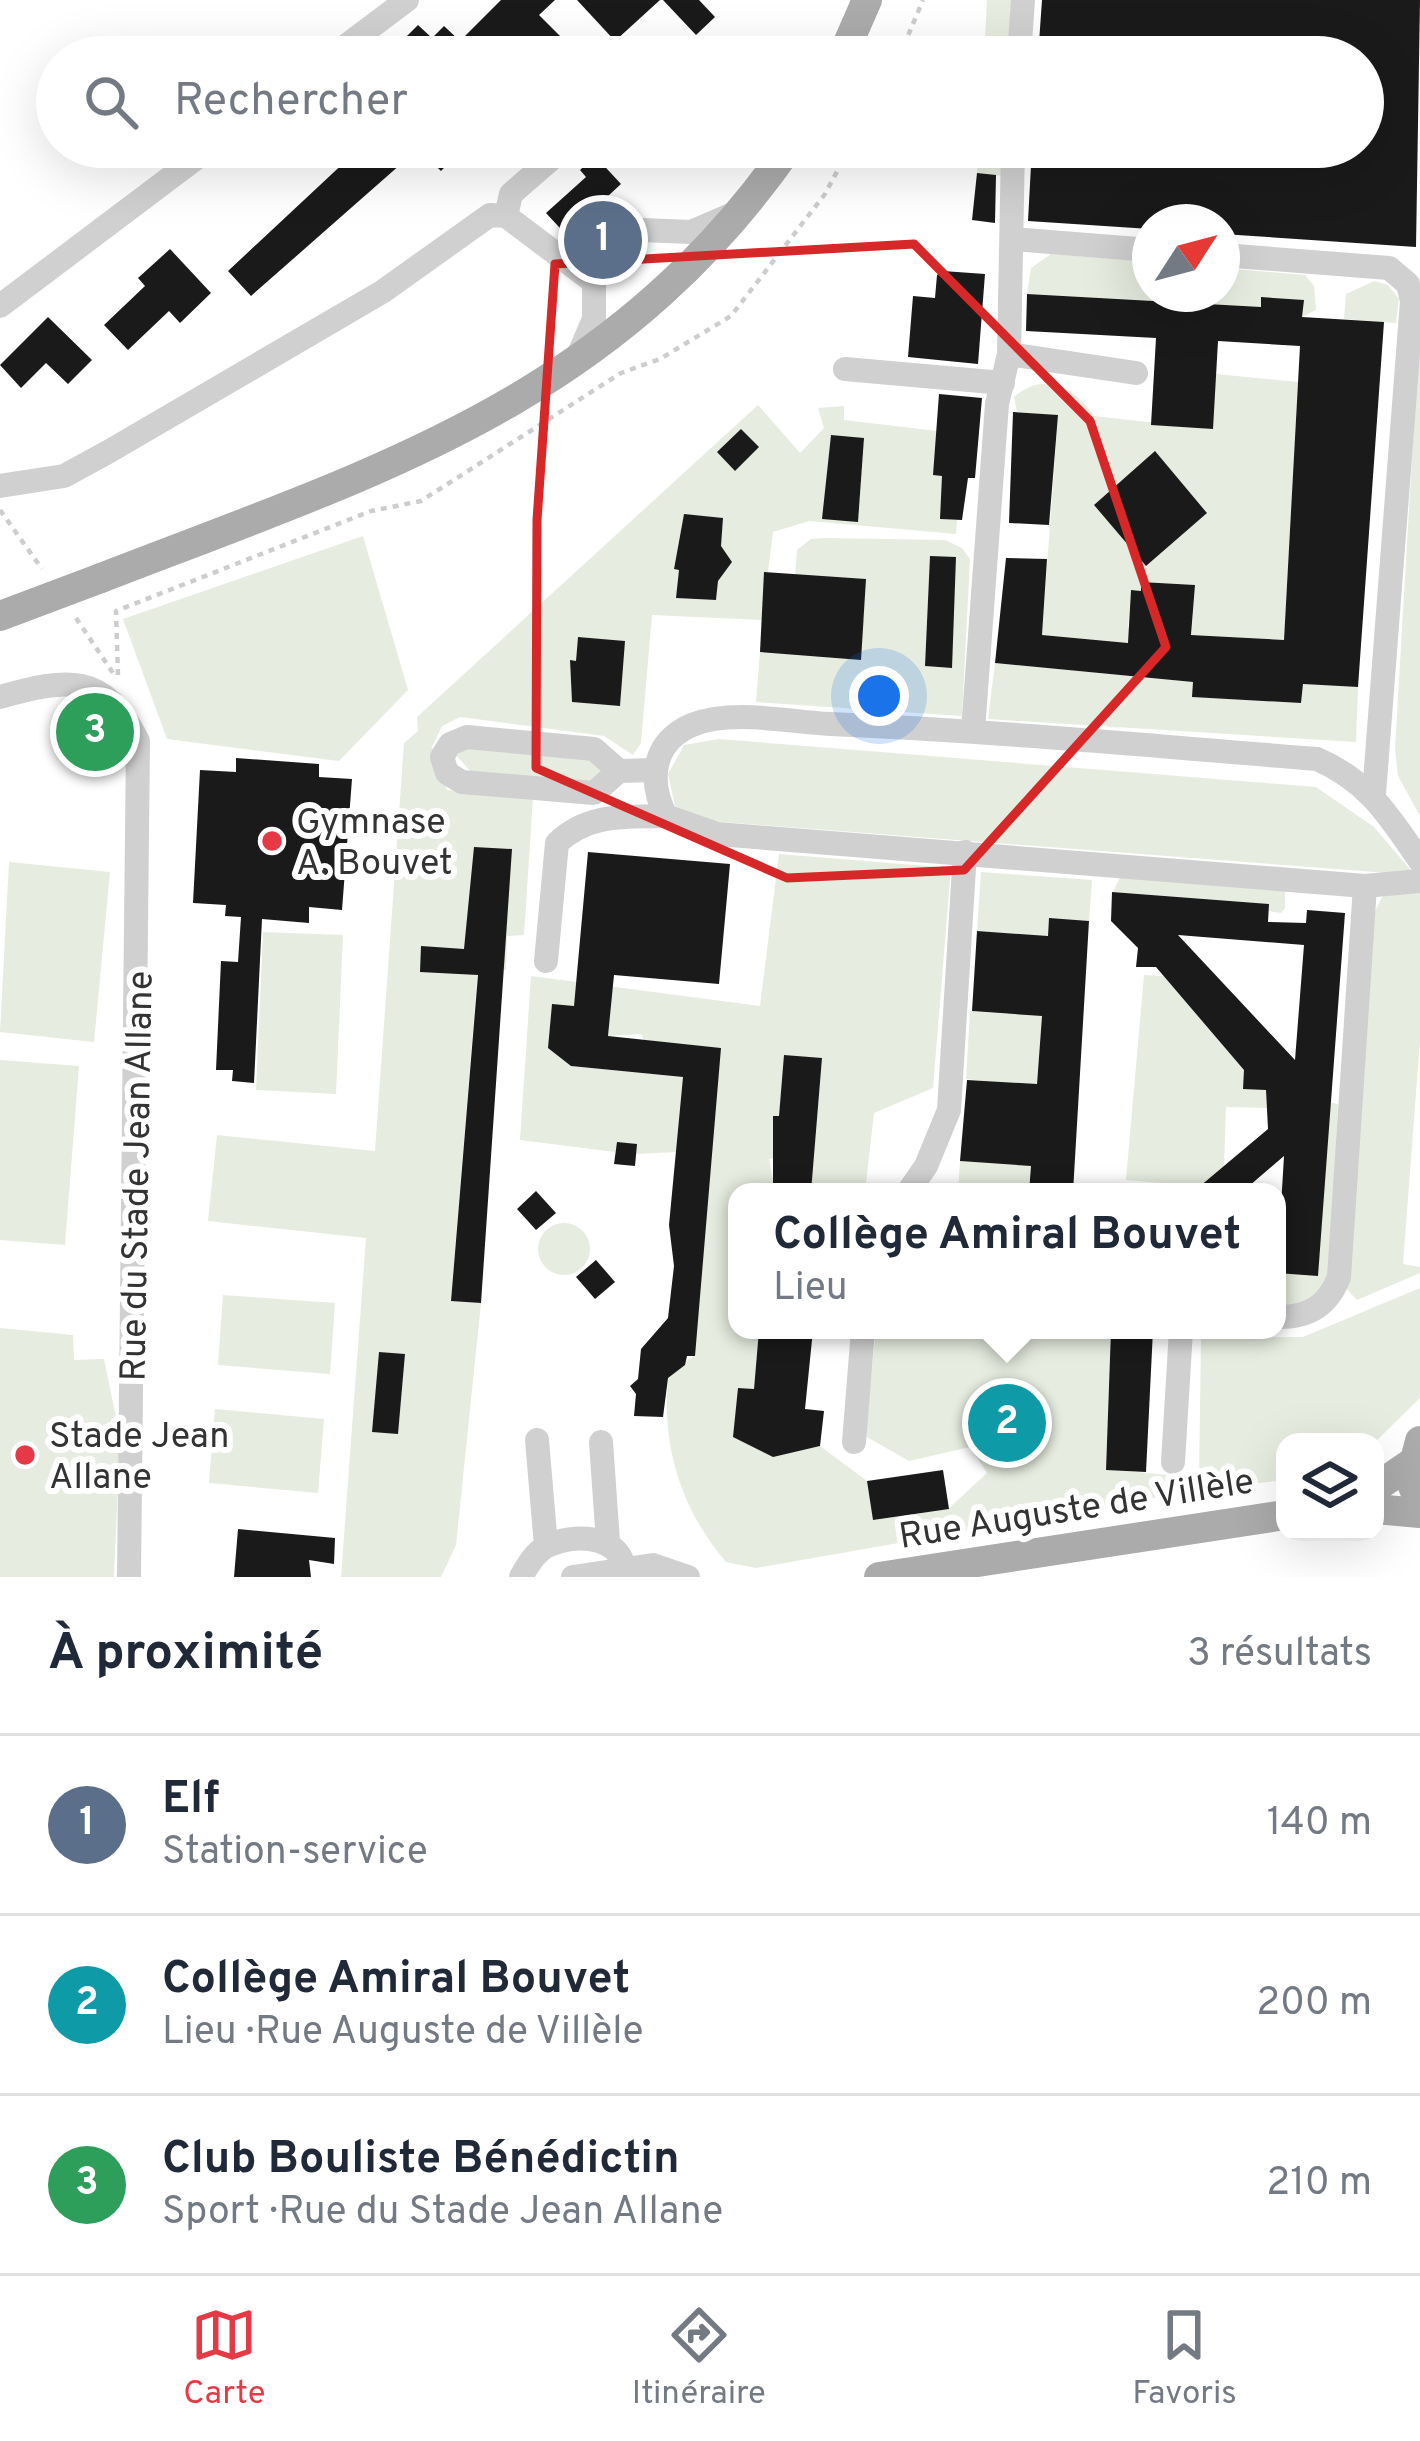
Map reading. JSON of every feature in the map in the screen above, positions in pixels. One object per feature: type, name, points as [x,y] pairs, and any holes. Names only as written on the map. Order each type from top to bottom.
[{"type":"main road","points":[[851,36],[867,0]]},
{"type":"main road","points":[[0,616],[432,446],[569,370],[666,292],[746,208],[774,168]]},
{"type":"main road","points":[[1384,1480],[1415,1452]]},
{"type":"main road","points":[[1415,1452],[1420,1503]]},
{"type":"main road","points":[[1384,1510],[1420,1513]]},
{"type":"main road","name":"Rue Auguste de Villèle","points":[[879,1577],[1276,1515]]},
{"type":"street","points":[[359,36],[407,0]]},
{"type":"street","points":[[1020,36],[1023,0]]},
{"type":"street","points":[[0,306],[183,168]]},
{"type":"street","points":[[506,216],[511,194],[541,168]]},
{"type":"street","points":[[973,731],[997,404],[1009,354],[1012,168]]},
{"type":"street","points":[[622,240],[642,230],[692,232],[746,208]]},
{"type":"street","points":[[0,486],[64,476],[382,292],[474,222],[506,216],[592,273],[594,319],[569,370]]},
{"type":"street","points":[[1012,239],[1132,249]]},
{"type":"street","points":[[1240,256],[1389,268],[1408,284],[1412,301],[1374,794]]},
{"type":"street","points":[[1009,354],[1136,373]]},
{"type":"street","points":[[845,369],[1003,382]]},
{"type":"street","name":"Rue du Stade Jean Allane","points":[[0,697],[45,685],[94,688],[120,705],[138,741],[142,774],[129,1577]]},
{"type":"street","points":[[666,816],[654,794],[662,748],[677,733],[720,718],[973,731],[1317,759],[1351,773],[1374,794],[1420,860]]},
{"type":"street","points":[[619,771],[594,749],[466,737],[450,744],[442,757],[446,773],[462,782],[594,793],[619,771],[655,770]]},
{"type":"street","points":[[546,961],[556,843],[584,822],[600,818],[666,816],[717,833],[1365,886],[1420,881]]},
{"type":"street","points":[[914,1183],[949,1110],[965,852]]},
{"type":"street","points":[[1286,1317],[1323,1305],[1339,1277],[1365,886]]},
{"type":"street","points":[[854,1442],[862,1339]]},
{"type":"street","points":[[1173,1462],[1180,1339]]},
{"type":"street","points":[[537,1440],[546,1546]]},
{"type":"street","points":[[601,1442],[608,1542]]},
{"type":"street","points":[[521,1577],[546,1546],[574,1539],[608,1542],[622,1554],[624,1567]]},
{"type":"street","points":[[573,1577],[624,1567],[663,1566],[688,1577]]},
{"type":"path","points":[[908,36],[923,0]]},
{"type":"highlighted area","points":[[914,244],[1090,421],[1166,647],[964,870],[787,878],[536,768],[537,520],[555,264]]},
{"type":"shaded area","points":[[987,0],[1017,0],[1014,36],[985,36]]},
{"type":"shaded area","points":[[977,168],[1004,168],[1003,176],[977,173]]},
{"type":"shaded area","points":[[1051,254],[1132,261],[1132,300],[1027,294],[1031,268]]},
{"type":"shaded area","points":[[1240,270],[1305,275],[1314,286],[1316,310],[1302,317],[1303,300],[1262,297],[1261,307],[1240,306]]},
{"type":"shaded area","points":[[1374,281],[1388,285],[1399,299],[1396,323],[1344,319],[1346,294]]},
{"type":"shaded area","points":[[1420,320],[1420,816],[1398,776],[1395,749]]},
{"type":"shaded area","points":[[1216,374],[1298,382],[1284,640],[1196,635],[1195,649],[1042,635],[1058,416],[1017,412],[1014,397],[1047,384],[1068,390],[1094,416],[1212,429]],"holes":[[[1155,452],[1207,512],[1146,565],[1094,505]],[[1142,582],[1195,585],[1191,643],[1128,628],[1131,590],[1141,591]]]},
{"type":"shaded area","points":[[758,405],[800,453],[824,428],[818,408],[844,406],[844,420],[937,431],[957,478],[941,519],[957,520],[956,534],[809,521],[773,532],[762,620],[652,615],[641,743],[633,755],[604,736],[460,717],[442,726],[432,747],[447,790],[533,798],[524,935],[507,936],[506,970],[478,968],[451,1300],[481,1303],[456,1545],[441,1577],[341,1577],[366,1238],[208,1221],[217,1135],[375,1151],[404,743],[418,731],[417,717]],"holes":[[[831,435],[864,439],[858,521],[823,519]],[[684,515],[723,518],[720,554],[732,562],[727,568],[719,567],[716,600],[677,598],[679,570],[674,568]],[[578,637],[624,641],[610,689],[621,690],[620,706],[572,702],[570,661],[576,661]],[[380,1352],[405,1355],[398,1433],[372,1431]]]},
{"type":"shaded area","points":[[363,536],[408,690],[339,761],[167,739],[123,619]]},
{"type":"shaded area","points":[[811,539],[945,540],[962,548],[970,559],[962,716],[756,702],[760,652],[789,653],[797,550]],"holes":[[[930,557],[956,558],[951,668],[925,666]],[[830,577],[866,579],[860,660],[824,657]]]},
{"type":"shaded area","points":[[995,663],[1193,682],[1193,697],[1301,703],[1303,684],[1358,687],[1356,742],[988,719]]},
{"type":"shaded area","points":[[719,739],[1316,787],[1374,827],[1415,875],[708,821],[675,806],[668,774],[684,745]]},
{"type":"shaded area","points":[[463,748],[595,757],[606,764],[603,783],[470,771],[457,756]]},
{"type":"shaded area","points":[[779,854],[951,868],[933,1088],[874,1113],[866,1183],[812,1183],[822,1059],[785,1055],[779,1116],[773,1117],[773,1129],[779,1130],[776,1158],[769,1159],[773,1183],[728,1183],[728,1339],[758,1339],[754,1389],[738,1388],[773,1456],[820,1446],[867,1481],[874,1520],[948,1509],[987,1473],[970,1447],[909,1461],[865,1436],[875,1339],[1111,1339],[1106,1469],[1199,1478],[1201,1339],[1303,1337],[1420,1288],[1420,1398],[1384,1433],[1276,1433],[1276,1481],[1200,1490],[756,1568],[726,1562],[685,1497],[671,1449],[667,1398],[669,1372],[694,1356],[720,1048],[644,1040],[641,1034],[608,1036],[610,1009],[552,1005],[549,1038],[566,1041],[571,1066],[683,1077],[676,1152],[636,1154],[618,1142],[615,1152],[520,1140],[531,976],[760,1006]],"holes":[[[1001,1404],[1017,1405],[1014,1442],[997,1440]]]},
{"type":"shaded area","points":[[9,862],[110,872],[94,1042],[0,1032]]},
{"type":"shaded area","points":[[981,872],[1092,880],[1089,921],[1049,919],[1030,1183],[959,1183],[960,1161],[994,1163],[1001,1083],[966,1079],[970,1011],[1008,1014],[1015,934],[977,931]]},
{"type":"shaded area","points":[[1121,875],[1285,891],[1285,908],[1281,913],[1269,911],[1269,904],[1113,892]]},
{"type":"shaded area","points":[[1385,892],[1420,893],[1420,1040],[1403,1264],[1420,1267],[1420,1273],[1357,1300],[1345,1287],[1373,915]]},
{"type":"shaded area","points":[[263,932],[343,935],[336,1094],[256,1090]]},
{"type":"shaded area","points":[[1144,975],[1164,976],[1266,1090],[1267,1108],[1226,1107],[1224,1166],[1204,1183],[1126,1180]]},
{"type":"shaded area","points":[[0,1060],[79,1066],[65,1245],[0,1240]]},
{"type":"shaded area","points":[[1329,1102],[1338,1104],[1330,1283],[1315,1300],[1286,1306],[1286,1273],[1318,1275]]},
{"type":"shaded area","points":[[564,1223],[583,1230],[590,1249],[583,1268],[564,1275],[545,1268],[538,1249],[545,1230]]},
{"type":"shaded area","points":[[223,1295],[335,1303],[330,1374],[218,1365]]},
{"type":"shaded area","points":[[0,1328],[73,1335],[74,1360],[104,1359],[120,1437],[114,1577],[0,1577]]},
{"type":"shaded area","points":[[215,1409],[324,1419],[318,1493],[209,1483]]},
{"type":"building","points":[[501,0],[555,0],[539,15],[560,36],[465,36]]},
{"type":"building","points":[[577,0],[660,0],[620,36],[610,36]]},
{"type":"building","points":[[663,0],[699,0],[715,17],[696,35]]},
{"type":"building","points":[[1042,0],[1420,0],[1416,247],[1240,235],[1240,204],[1132,204],[1132,228],[1028,221],[1031,168],[1384,168],[1384,36],[1039,36]]},
{"type":"building","points":[[418,25],[430,36],[407,36]]},
{"type":"building","points":[[444,26],[455,36],[434,36]]},
{"type":"building","points":[[338,168],[396,168],[251,296],[228,271]]},
{"type":"building","points":[[606,168],[621,184],[594,209],[611,228],[607,246],[620,256],[636,255],[610,278],[608,258],[595,251],[584,254],[546,213],[586,177],[580,170]]},
{"type":"building","points":[[977,173],[996,175],[995,223],[972,220]]},
{"type":"building","points":[[170,249],[211,293],[180,323],[169,311],[128,350],[104,325],[145,286],[138,278]]},
{"type":"building","points":[[943,271],[985,274],[978,364],[908,357],[913,296],[935,298],[937,275]]},
{"type":"building","points":[[1027,294],[1132,300],[1132,312],[1240,312],[1240,306],[1261,307],[1261,297],[1304,300],[1302,317],[1384,322],[1358,687],[1303,684],[1301,703],[1192,697],[1193,682],[995,663],[1006,558],[1047,559],[1042,635],[1128,643],[1131,590],[1141,591],[1141,582],[1195,585],[1191,635],[1284,640],[1300,346],[1218,341],[1213,429],[1151,425],[1156,338],[1026,331]]},
{"type":"building","points":[[48,317],[92,360],[68,384],[46,363],[21,388],[0,365]]},
{"type":"building","points":[[939,394],[982,398],[975,478],[968,478],[962,520],[940,519],[942,476],[933,475]]},
{"type":"building","points":[[1013,412],[1058,415],[1049,525],[1009,523]]},
{"type":"building","points":[[741,429],[759,447],[735,471],[717,452]]},
{"type":"building","points":[[831,435],[864,438],[858,522],[822,519]]},
{"type":"building","points":[[1155,451],[1207,513],[1146,566],[1094,505]]},
{"type":"building","points":[[684,514],[723,518],[721,546],[732,562],[718,581],[716,600],[676,598],[679,570],[674,569]]},
{"type":"building","points":[[930,556],[956,557],[952,668],[925,666]]},
{"type":"building","points":[[764,572],[866,579],[861,660],[760,652]]},
{"type":"building","points":[[578,637],[625,641],[620,706],[572,702],[570,660],[576,661]]},
{"type":"building","points":[[99,714],[114,732],[107,733],[111,748],[85,754],[77,718]]},
{"type":"building","name":"Gymnase A. Bouvet","points":[[236,758],[319,764],[319,777],[352,779],[342,910],[309,907],[309,923],[262,919],[254,1083],[232,1081],[233,1070],[216,1070],[221,961],[238,962],[241,917],[225,916],[226,905],[193,903],[200,770],[236,772]]},
{"type":"building","points":[[474,847],[512,849],[481,1303],[451,1301],[478,975],[420,972],[421,946],[464,949]]},
{"type":"building","points":[[588,852],[730,864],[719,984],[614,975],[608,1036],[721,1048],[695,1356],[687,1356],[685,1365],[668,1378],[663,1417],[634,1416],[636,1394],[630,1386],[638,1379],[641,1349],[668,1318],[674,1266],[669,1225],[683,1077],[571,1066],[548,1048],[552,1004],[574,1006]]},
{"type":"building","points":[[1112,892],[1269,904],[1268,922],[1306,923],[1307,910],[1345,913],[1318,1276],[1286,1274],[1284,1156],[1252,1183],[1204,1183],[1268,1129],[1266,1090],[1243,1089],[1244,1070],[1156,967],[1136,967],[1138,948],[1111,921]],"holes":[[[1178,935],[1304,945],[1295,1060]]]},
{"type":"building","points":[[1049,918],[1089,921],[1074,1183],[1030,1183],[1031,1166],[960,1161],[967,1080],[1037,1084],[1042,1016],[972,1011],[977,931],[1048,936]]},
{"type":"building","points":[[784,1055],[822,1058],[812,1183],[773,1183],[773,1116],[779,1116]]},
{"type":"building","points":[[617,1142],[637,1144],[635,1166],[614,1164]]},
{"type":"building","points":[[536,1191],[556,1213],[536,1230],[517,1209]]},
{"type":"building","points":[[596,1260],[615,1282],[595,1299],[576,1277]]},
{"type":"building","points":[[758,1339],[812,1339],[805,1409],[824,1411],[820,1446],[773,1457],[733,1437],[738,1388],[754,1389]]},
{"type":"building","points":[[1111,1339],[1153,1339],[1146,1472],[1106,1470]]},
{"type":"building","points":[[379,1352],[405,1354],[398,1434],[372,1432]]},
{"type":"building","points":[[943,1470],[949,1509],[873,1520],[867,1481]]},
{"type":"building","points":[[238,1529],[335,1538],[334,1564],[309,1560],[311,1577],[234,1577]]},
{"type":"tunnel","points":[[594,265],[622,240]]},
{"type":"place","name":"Elf","points":[[603,240]]},
{"type":"place","name":"Club Bouliste Bénédictin","points":[[95,732]]},
{"type":"place","name":"Gymnase A. Bouvet","points":[[272,841]]},
{"type":"place","name":"Collège Amiral Bouvet","points":[[1007,1423]]},
{"type":"place","name":"Stade Jean Allane","points":[[25,1455]]}]
